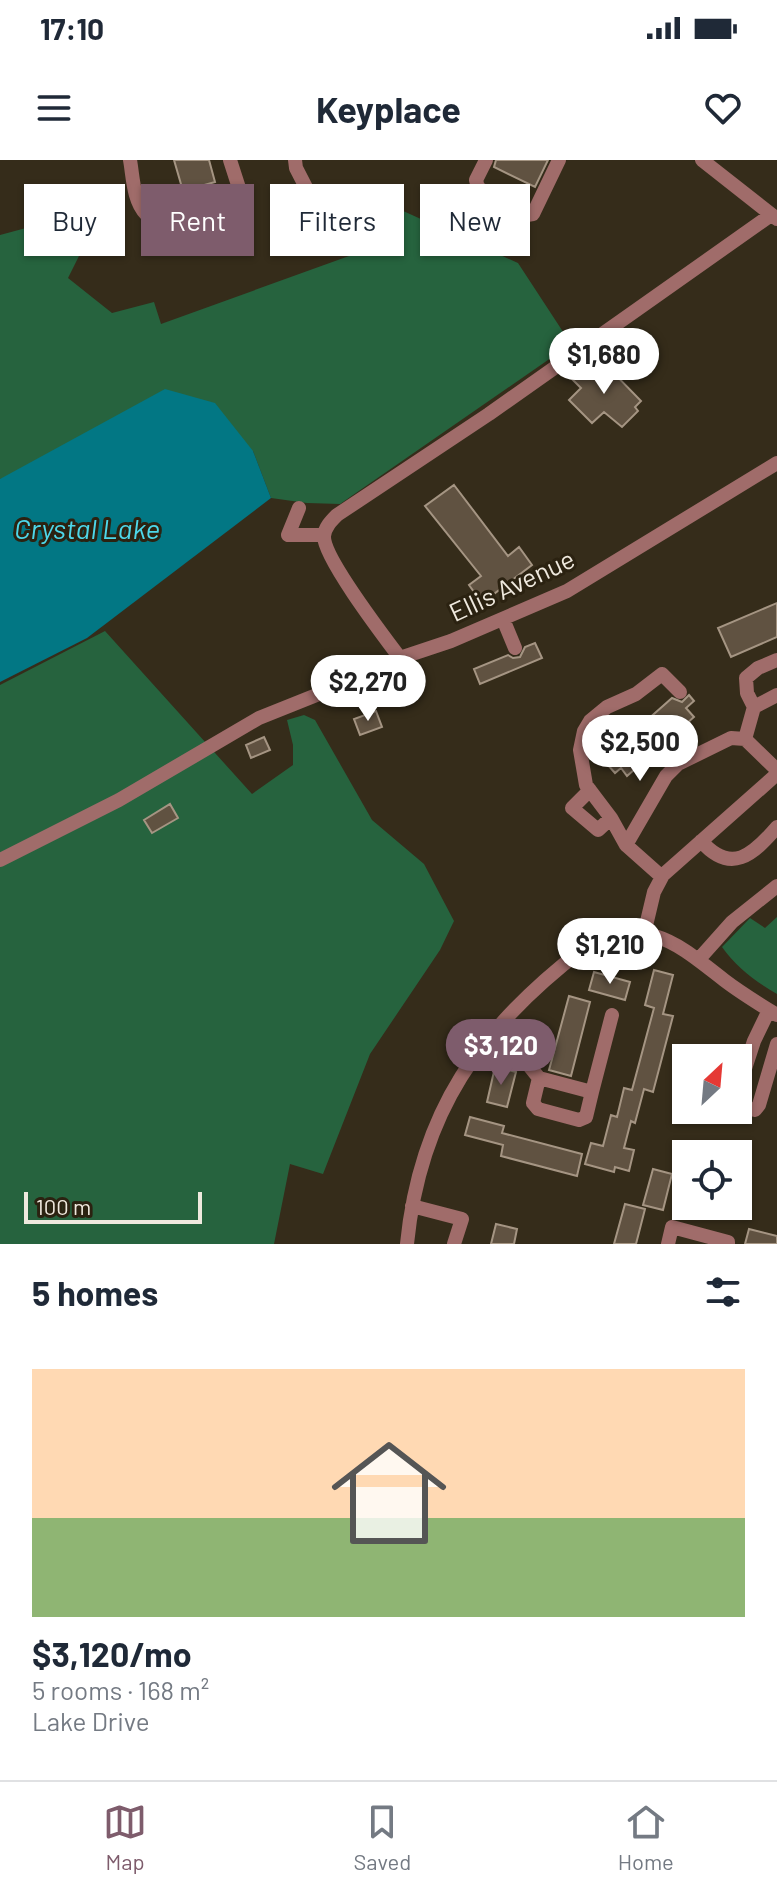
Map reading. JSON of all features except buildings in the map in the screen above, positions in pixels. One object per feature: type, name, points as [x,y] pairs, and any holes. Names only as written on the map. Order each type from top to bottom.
[{"type":"street","points":[[130,160],[139,202],[147,215],[167,223],[200,220],[239,188],[230,160]]},
{"type":"street","points":[[295,160],[304,184]]},
{"type":"street","points":[[486,160],[476,180],[478,188],[527,215],[533,214],[559,160]]},
{"type":"street","points":[[400,658],[326,547],[324,535],[329,524],[337,515],[774,217],[702,160]]},
{"type":"street","name":"Ellis Avenue","points":[[0,860],[119,800],[259,718],[567,591],[777,463]]},
{"type":"street","points":[[299,508],[288,535],[324,535]]},
{"type":"street","points":[[503,619],[515,648]]},
{"type":"street","points":[[745,739],[754,707],[747,693],[746,678],[758,668],[777,660]]},
{"type":"street","points":[[662,877],[626,845],[590,790],[582,769],[580,750],[584,731],[590,721],[607,707],[636,694],[662,674],[680,692]]},
{"type":"street","points":[[754,707],[777,695]]},
{"type":"street","points":[[626,845],[666,776],[678,764],[731,738],[745,739],[777,772],[662,877],[654,892],[644,934]]},
{"type":"street","points":[[590,790],[572,808],[598,830],[611,818]]},
{"type":"street","points":[[701,841],[712,853],[735,860],[744,857],[777,827]]},
{"type":"street","points":[[699,959],[732,922],[777,886]]},
{"type":"street","points":[[407,1244],[412,1206],[435,1124],[454,1086],[497,1026],[583,949],[624,934],[644,934],[685,949],[773,1012],[752,1047]]},
{"type":"street","points":[[539,1078],[533,1103],[538,1109],[579,1120],[586,1117],[612,1015]]},
{"type":"street","points":[[497,1026],[539,1078],[592,1092]]},
{"type":"street","points":[[752,1111],[759,1105],[777,1044]]},
{"type":"street","points":[[412,1206],[462,1219],[454,1244]]},
{"type":"street","points":[[668,1244],[672,1227],[728,1244]]},
{"type":"green space","points":[[404,211],[420,219],[420,256],[503,256],[518,263],[571,344],[340,504],[271,498],[253,451],[0,479],[0,235],[24,229],[24,256],[79,256],[68,278],[112,313],[154,302],[161,324],[349,256],[404,256]]},
{"type":"green space","points":[[105,631],[252,794],[293,765],[293,745],[287,720],[304,715],[315,720],[372,820],[424,864],[454,921],[440,950],[370,1054],[323,1174],[290,1164],[274,1244],[0,1244],[0,685]]},
{"type":"green space","points":[[777,917],[777,994],[747,974],[722,947],[750,918],[765,928]]},
{"type":"water","name":"Crystal Lake","points":[[165,389],[215,403],[253,451],[271,498],[87,638],[0,682],[0,479]]}]
